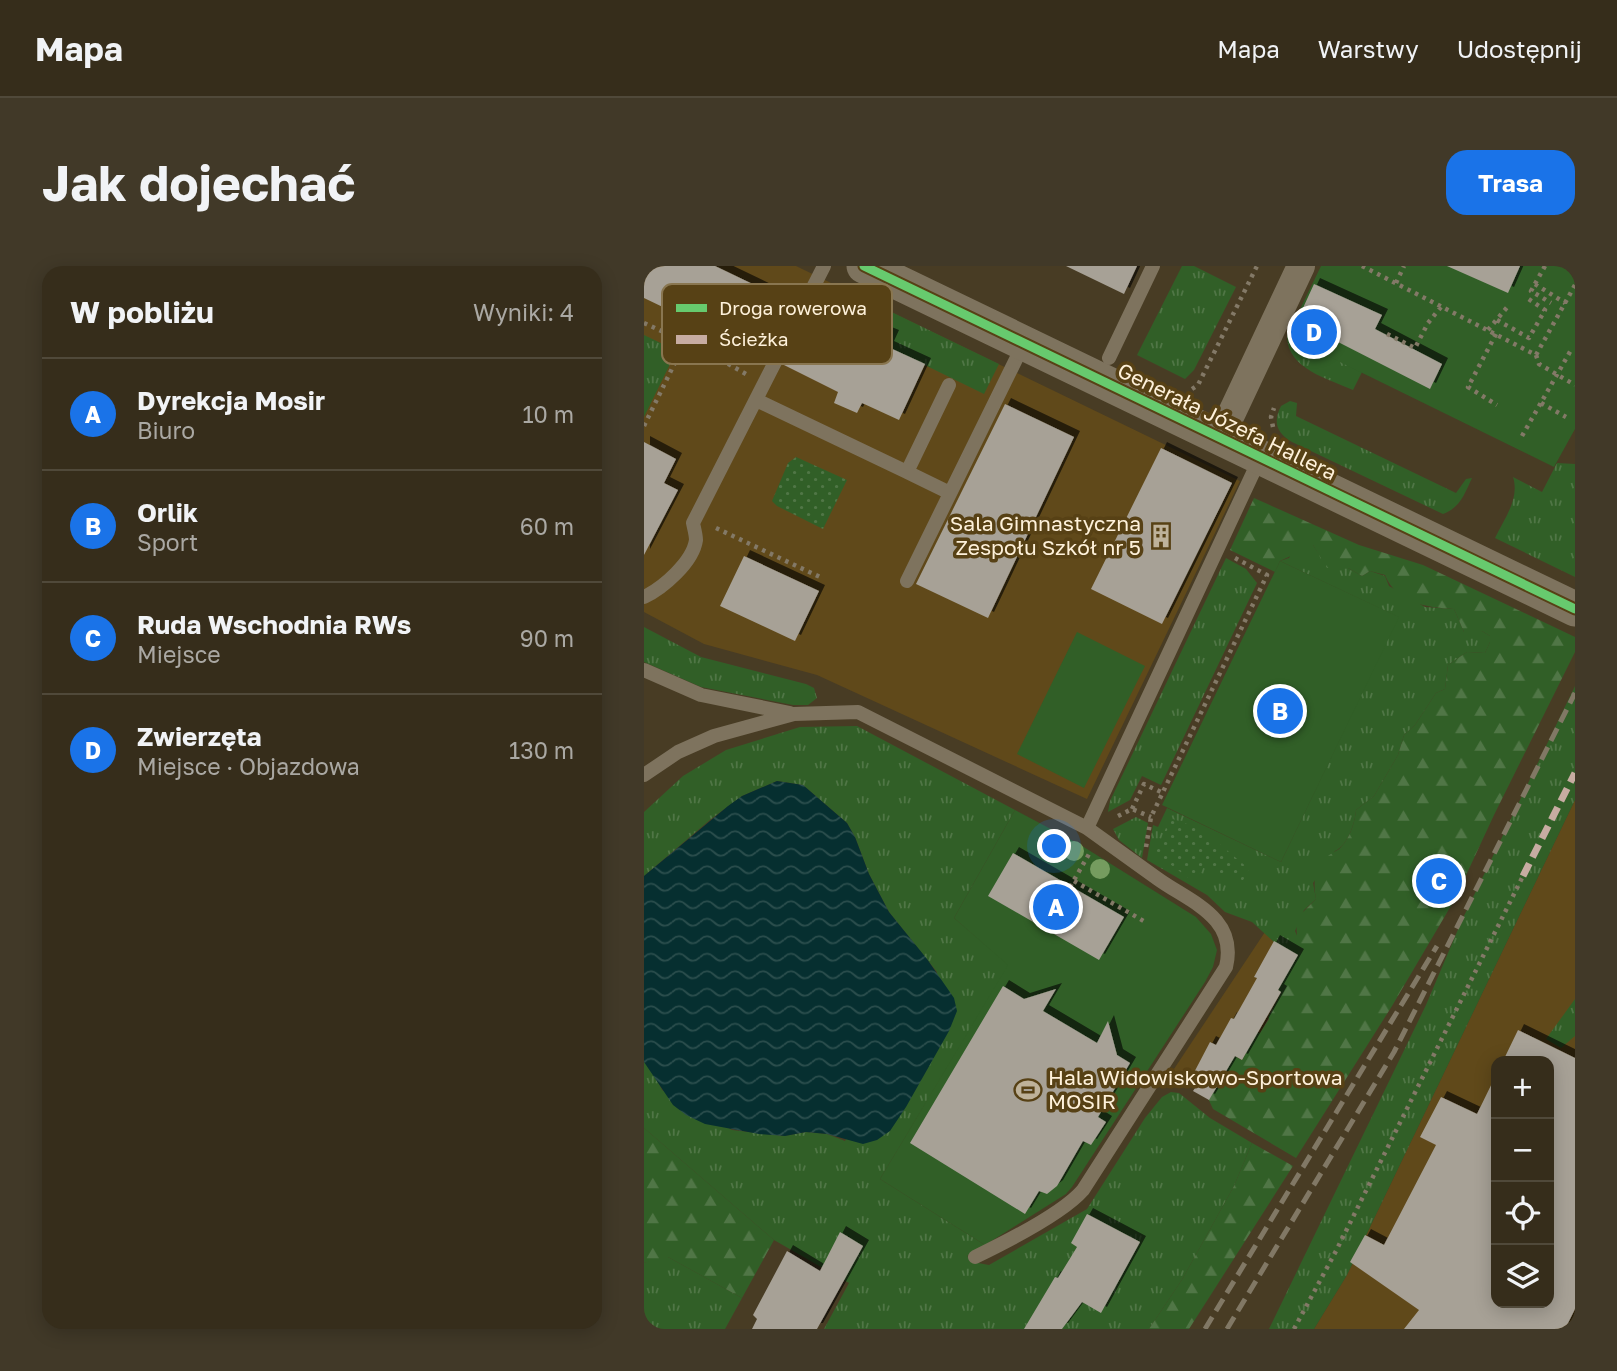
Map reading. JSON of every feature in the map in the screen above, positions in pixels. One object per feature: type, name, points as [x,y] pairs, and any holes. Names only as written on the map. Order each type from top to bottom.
[{"type":"street","name":"Generała Józefa Hallera","points":[[864,266],[1575,609]]},
{"type":"street","points":[[1220,438],[1301,266]]},
{"type":"lane","points":[[815,284],[824,266]]},
{"type":"lane","points":[[1109,358],[1153,266]]},
{"type":"lane","points":[[907,581],[1024,344]]},
{"type":"lane","points":[[644,597],[672,578],[690,555],[696,539],[693,523],[774,364]]},
{"type":"lane","points":[[907,472],[949,385]]},
{"type":"lane","points":[[756,400],[950,493]]},
{"type":"lane","points":[[1092,832],[1217,550],[1261,458]]},
{"type":"lane","points":[[644,670],[701,695],[794,714],[858,712],[1092,832],[1202,906],[1222,929],[1229,955],[1226,967],[1083,1190],[1076,1198],[1041,1220],[975,1257]]},
{"type":"lane","points":[[644,775],[678,752],[714,736],[794,714]]},
{"type":"path","points":[[1204,374],[1256,266]]},
{"type":"path","points":[[1362,266],[1536,355],[1539,364],[1575,385]]},
{"type":"path","points":[[1396,283],[1404,266]]},
{"type":"path","points":[[1545,266],[1531,291],[1551,303]]},
{"type":"path","points":[[1535,284],[1565,303]]},
{"type":"path","points":[[1536,355],[1575,286]]},
{"type":"path","points":[[1497,320],[1529,338],[1545,310],[1527,298]]},
{"type":"path","points":[[1489,330],[1509,305]]},
{"type":"path","points":[[1387,334],[1415,348],[1441,307]]},
{"type":"path","points":[[644,323],[662,332]]},
{"type":"path","points":[[1496,334],[1468,387],[1497,405]]},
{"type":"path","points":[[1522,436],[1571,350]]},
{"type":"path","points":[[644,426],[674,364]]},
{"type":"path","points":[[727,364],[764,383]]},
{"type":"path","points":[[1541,403],[1566,417]]},
{"type":"path","points":[[711,526],[820,577]]},
{"type":"path","points":[[1143,868],[1152,817],[1267,575],[1217,550]]},
{"type":"path","points":[[1070,887],[1092,832],[1132,809],[1143,785],[1163,793]]},
{"type":"path","points":[[1132,809],[1152,817]]},
{"type":"path","points":[[1294,1329],[1336,1251],[1523,876]]},
{"type":"path","points":[[1074,881],[1146,923]]},
{"type":"shaded area","points":[[644,266],[796,266],[833,284],[662,284],[662,364],[892,364],[892,312],[1240,481],[1087,799],[817,675],[704,644],[644,612]]},
{"type":"shaded area","points":[[1575,800],[1575,1329],[1314,1329],[1347,1275]]},
{"type":"shaded area","points":[[1265,932],[1274,942],[1298,955],[1278,989],[1281,992],[1260,1033],[1258,1032],[1242,1060],[1235,1056],[1207,1096],[1172,1072]]},
{"type":"green space","points":[[1182,266],[1194,266],[1236,287],[1194,370],[1185,379],[1137,355]]},
{"type":"green space","points":[[1321,266],[1575,266],[1575,429],[1554,467],[1287,336]]},
{"type":"green space","points":[[892,312],[999,364],[984,394],[892,349]]},
{"type":"green space","points":[[644,335],[662,344],[662,364],[670,364],[644,417]]},
{"type":"green space","points":[[1287,336],[1362,372],[1353,390],[1302,365],[1294,357]]},
{"type":"green space","points":[[1290,401],[1297,403],[1296,416],[1456,493],[1466,479],[1472,478],[1458,504],[1443,514],[1292,442],[1279,430],[1277,422],[1281,406]]},
{"type":"green space","points":[[796,457],[847,480],[823,529],[772,501],[788,463]]},
{"type":"green space","points":[[1557,463],[1575,464],[1575,577],[1495,538],[1513,501],[1513,477],[1542,492]]},
{"type":"green space","points":[[1254,498],[1359,545],[1423,565],[1575,637],[1575,652],[1455,899],[1392,1006],[1296,1158],[1213,1109],[1207,1096],[1235,1056],[1242,1060],[1257,1032],[1260,1033],[1269,1019],[1281,993],[1278,990],[1298,954],[1296,919],[1316,899],[1315,881],[1319,866],[1344,843],[1352,830],[1356,810],[1374,796],[1398,755],[1404,735],[1415,725],[1436,693],[1445,689],[1448,665],[1467,652],[1485,653],[1490,636],[1482,631],[1469,636],[1464,632],[1454,609],[1423,605],[1405,598],[1390,585],[1385,575],[1370,571],[1362,576],[1348,568],[1327,568],[1313,545],[1296,545],[1295,554],[1280,561],[1275,572],[1230,550]]},
{"type":"green space","points":[[1296,545],[1313,545],[1328,568],[1348,568],[1362,576],[1370,571],[1385,576],[1389,586],[1425,607],[1454,609],[1464,632],[1482,631],[1490,636],[1485,653],[1467,652],[1448,665],[1445,689],[1436,693],[1415,725],[1404,735],[1398,755],[1374,796],[1356,810],[1347,839],[1335,851],[1313,883],[1316,899],[1304,910],[1295,931],[1299,940],[1298,955],[1274,942],[1252,922],[1225,912],[1207,895],[1147,860],[1153,825],[1158,827],[1167,808],[1281,862],[1398,617],[1280,561],[1289,558]]},
{"type":"green space","points":[[1226,558],[1246,569],[1257,583],[1161,785],[1142,776],[1130,800],[1108,812],[1110,801]]},
{"type":"green space","points":[[1280,561],[1399,617],[1281,862],[1162,805]]},
{"type":"green space","points":[[644,627],[701,657],[806,684],[814,688],[817,698],[808,705],[793,705],[701,687],[644,662]]},
{"type":"green space","points":[[1077,632],[1145,666],[1084,788],[1017,754]]},
{"type":"green space","points":[[1575,686],[1575,800],[1347,1275],[1314,1329],[1269,1329],[1426,1005],[1462,920]]},
{"type":"green space","points":[[857,726],[1015,810],[954,918],[1009,965],[880,1179],[985,1245],[967,1256],[978,1263],[989,1265],[1087,1209],[1145,1118],[1162,1097],[1171,1092],[1179,1093],[1210,1118],[1252,1143],[1234,1186],[1183,1278],[1149,1329],[824,1329],[849,1283],[774,1240],[644,1128],[644,1062],[662,1090],[732,1130],[784,1136],[806,1132],[827,1134],[845,1141],[937,972],[889,912],[847,823],[803,785],[777,781],[742,796],[644,876],[644,812],[683,776],[726,750],[800,727]]},
{"type":"green space","points":[[1015,810],[1079,844],[1196,917],[1211,934],[1217,950],[1213,967],[1205,982],[1072,1187],[1066,1194],[985,1245],[880,1179],[1008,965],[954,918]]},
{"type":"green space","points":[[1136,817],[1148,823],[1142,858],[1119,840],[1113,829]]},
{"type":"green space","points":[[1170,818],[1204,830],[1209,839],[1216,841],[1249,869],[1242,882],[1203,868],[1195,882],[1155,855]]},
{"type":"green space","points":[[1575,999],[1575,1036],[1561,1048],[1546,1039]]},
{"type":"green space","points":[[644,1128],[774,1240],[742,1298],[668,1257],[644,1263]]},
{"type":"green space","points":[[1252,1143],[1293,1166],[1189,1329],[1149,1329],[1183,1278],[1234,1186]]},
{"type":"green space","points":[[668,1257],[742,1298],[725,1329],[644,1329],[644,1263]]},
{"type":"water","points":[[777,781],[803,785],[847,823],[889,912],[954,998],[957,1011],[949,1031],[906,1107],[890,1131],[877,1140],[863,1144],[827,1134],[759,1134],[705,1124],[673,1105],[644,1062],[644,876],[742,796]]},
{"type":"building","points":[[644,266],[715,266],[752,284],[662,284],[662,307],[644,298]]},
{"type":"building","points":[[1066,266],[1137,266],[1124,294]]},
{"type":"building","points":[[1447,266],[1520,266],[1508,293]]},
{"type":"building","points":[[1314,284],[1382,315],[1375,329],[1442,364],[1430,389],[1297,321]]},
{"type":"building","points":[[892,349],[925,364],[899,420],[862,403],[857,413],[834,403],[838,392],[784,365],[892,364]]},
{"type":"building","points":[[1005,404],[1074,437],[988,618],[916,584]]},
{"type":"building","points":[[644,442],[676,459],[664,483],[678,490],[644,555]]},
{"type":"building","name":"Sala Gimnastyczna Zespołu Szkół nr 5","points":[[1161,448],[1232,483],[1162,624],[1091,589]]},
{"type":"building","points":[[744,556],[819,591],[795,641],[720,606]]},
{"type":"building","points":[[1013,853],[1124,917],[1099,960],[988,896]]},
{"type":"building","points":[[1274,941],[1298,955],[1278,990],[1281,992],[1242,1060],[1235,1056],[1209,1100],[1193,1091],[1195,1088],[1188,1084],[1210,1042],[1216,1045],[1231,1018],[1234,1019]]},
{"type":"building","name":"Hala Widowiskowo-Sportowa MOSIR","points":[[1003,986],[1024,999],[1056,989],[1043,1011],[1097,1043],[1108,1021],[1117,1055],[1130,1063],[1098,1117],[1106,1122],[1091,1145],[1083,1141],[1057,1186],[1047,1194],[1039,1191],[1025,1214],[910,1143]]},
{"type":"building","points":[[1518,1030],[1575,1058],[1575,1309],[1565,1329],[1404,1329],[1419,1310],[1350,1262],[1365,1235],[1384,1245],[1436,1145],[1420,1137],[1441,1097],[1477,1114],[1491,1085],[1491,1308],[1554,1308],[1554,1056],[1505,1056]]},
{"type":"building","points":[[1087,1214],[1140,1242],[1101,1313],[1082,1302],[1062,1329],[1024,1329],[1055,1277],[1058,1278],[1077,1247],[1071,1243]]},
{"type":"building","points":[[840,1232],[863,1246],[817,1329],[752,1329],[757,1319],[753,1315],[787,1251],[820,1271]]},
{"type":"railway","points":[[1227,1329],[1394,1052],[1575,693]]},
{"type":"railway","points":[[1205,1329],[1437,946]]},
{"type":"marked path","points":[[1523,876],[1575,773]]},
{"type":"cycle path","points":[[864,266],[1575,609]]},
{"type":"place","name":"Zwierzęta","points":[[1314,332]]},
{"type":"place","name":"Sala Gimnastyczna Zespołu Szkół nr 5","points":[[1161,536]]},
{"type":"place","name":"Orlik","points":[[1280,711]]},
{"type":"place","name":"Ruda Wschodnia RWs","points":[[1439,881]]},
{"type":"place","name":"Dyrekcja Mosir","points":[[1056,907]]},
{"type":"place","name":"Hala Widowiskowo-Sportowa MOSIR","points":[[1028,1090]]}]
